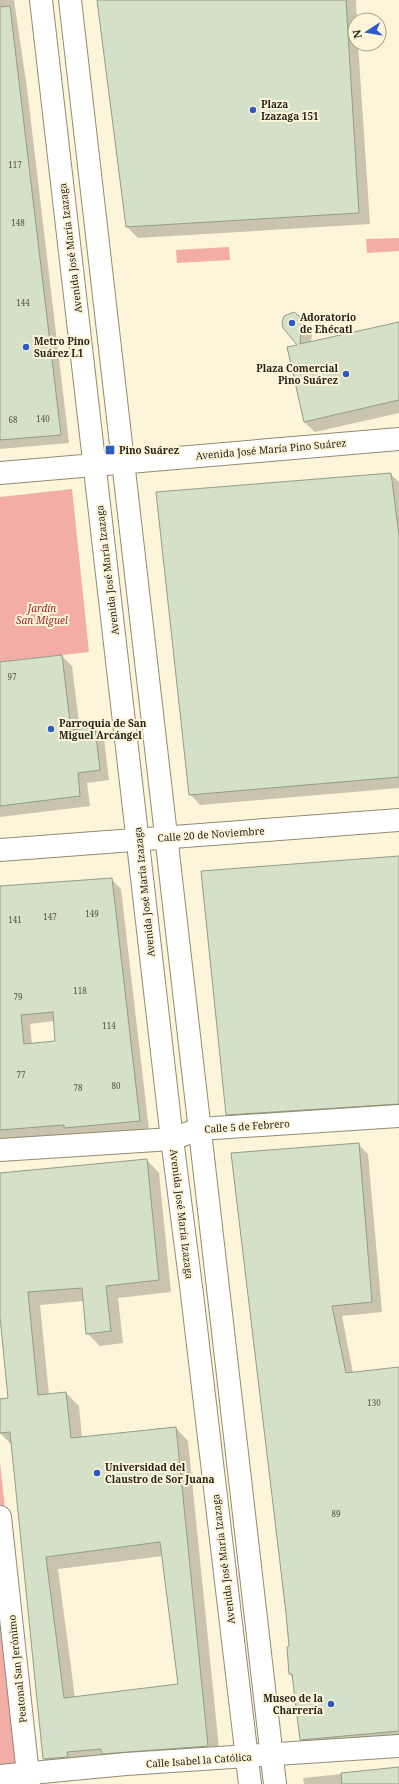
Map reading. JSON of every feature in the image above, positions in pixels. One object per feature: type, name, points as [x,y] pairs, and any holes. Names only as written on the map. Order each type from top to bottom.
[{"type":"main road","name":"Avenida José María Izazaga","points":[[41,0],[172,1139],[192,1294],[250,1784]]},
{"type":"main road","points":[[70,0],[275,1784]]},
{"type":"main road","name":"Avenida José María Pino Suárez","points":[[0,472],[399,439]]},
{"type":"main road","name":"Calle 20 de Noviembre","points":[[0,850],[399,820]]},
{"type":"main road","name":"Calle 5 de Febrero","points":[[0,1150],[172,1139],[199,1129],[399,1116]]},
{"type":"main road","name":"Peatonal San Jerónimo","points":[[0,1517],[29,1779]]},
{"type":"main road","name":"Calle Isabel la Católica","points":[[0,1776],[29,1779],[126,1764],[399,1746]]},
{"type":"green space","points":[[399,238],[399,251],[367,253],[366,239]]},
{"type":"green space","points":[[229,247],[230,260],[177,263],[176,250]]},
{"type":"green space","name":"Jardín San Miguel","points":[[72,489],[89,652],[0,662],[0,497]]},
{"type":"green space","points":[[0,1462],[32,1759],[31,1762],[0,1765]]},
{"type":"building","name":"Plaza Izazaga 151","points":[[97,0],[346,0],[347,52],[349,52],[359,213],[126,227]]},
{"type":"building","points":[[10,6],[61,435],[0,440],[0,7]]},
{"type":"building","name":"Plaza Comercial Pino Suárez","points":[[294,312],[299,316],[302,322],[300,344],[399,322],[399,400],[304,422],[287,347],[297,345],[283,328],[282,322],[284,316]]},
{"type":"building","points":[[391,473],[399,535],[399,777],[189,795],[156,492]]},
{"type":"building","name":"Parroquia de San Miguel Arcángel","points":[[62,655],[71,730],[95,727],[100,770],[78,773],[80,796],[0,806],[0,662]]},
{"type":"building","points":[[399,856],[399,1104],[226,1115],[201,871]]},
{"type":"building","points":[[112,878],[140,1121],[64,1128],[64,1125],[0,1130],[0,886]],"holes":[[[53,1012],[55,1041],[24,1044],[21,1015]]]},
{"type":"building","points":[[359,1143],[372,1302],[332,1306],[346,1373],[399,1367],[399,1731],[300,1740],[292,1674],[289,1674],[287,1647],[289,1646],[286,1613],[231,1153]]},
{"type":"building","name":"Universidad del Claustro de Sor Juana","points":[[147,1159],[159,1280],[106,1286],[111,1331],[86,1334],[82,1288],[28,1292],[38,1395],[66,1392],[71,1438],[176,1427],[208,1746],[102,1754],[101,1749],[67,1752],[68,1757],[43,1759],[10,1432],[0,1433],[0,1399],[8,1398],[0,1317],[0,1173]],"holes":[[[160,1542],[178,1684],[64,1698],[46,1557]]]},
{"type":"building","points":[[399,1767],[399,1784],[342,1784],[341,1773]]},
{"type":"place","name":"Plaza Izazaga 151","points":[[253,110]]},
{"type":"place","name":"Adoratorio de Ehécatl","points":[[292,323]]},
{"type":"place","name":"Metro Pino Suárez L1","points":[[26,347]]},
{"type":"place","name":"Plaza Comercial Pino Suárez","points":[[346,374]]},
{"type":"place","name":"Pino Suárez","points":[[110,450]]},
{"type":"place","name":"Parroquia de San Miguel Arcángel","points":[[51,729]]},
{"type":"place","name":"Universidad del Claustro de Sor Juana","points":[[97,1473]]},
{"type":"place","name":"Museo de la Charrería","points":[[331,1704]]}]
